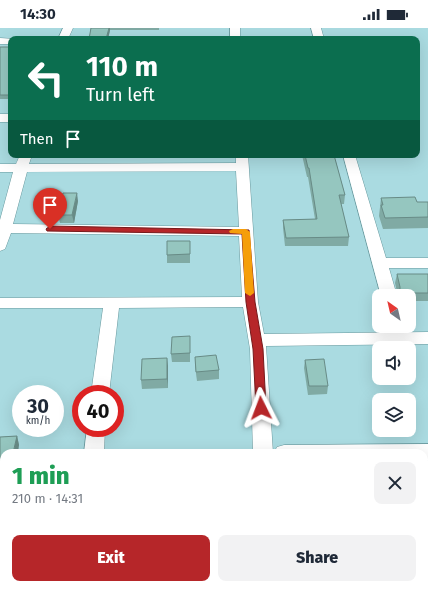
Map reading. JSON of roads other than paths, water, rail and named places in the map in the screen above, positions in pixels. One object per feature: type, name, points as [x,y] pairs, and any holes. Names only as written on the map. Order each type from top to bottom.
[{"type":"street","points":[[0,246],[2,228],[25,158]]},
{"type":"street","points":[[346,158],[380,263],[386,289]]},
{"type":"street","points":[[0,168],[242,161],[250,302],[257,340],[263,449]]},
{"type":"street","points":[[2,228],[246,232]]},
{"type":"street","points":[[380,263],[428,263]]},
{"type":"street","points":[[0,304],[250,302]]},
{"type":"street","points":[[101,385],[111,304]]},
{"type":"street","points":[[257,340],[380,333]]},
{"type":"street","points":[[403,333],[428,338]]},
{"type":"street","points":[[94,449],[95,437]]}]
